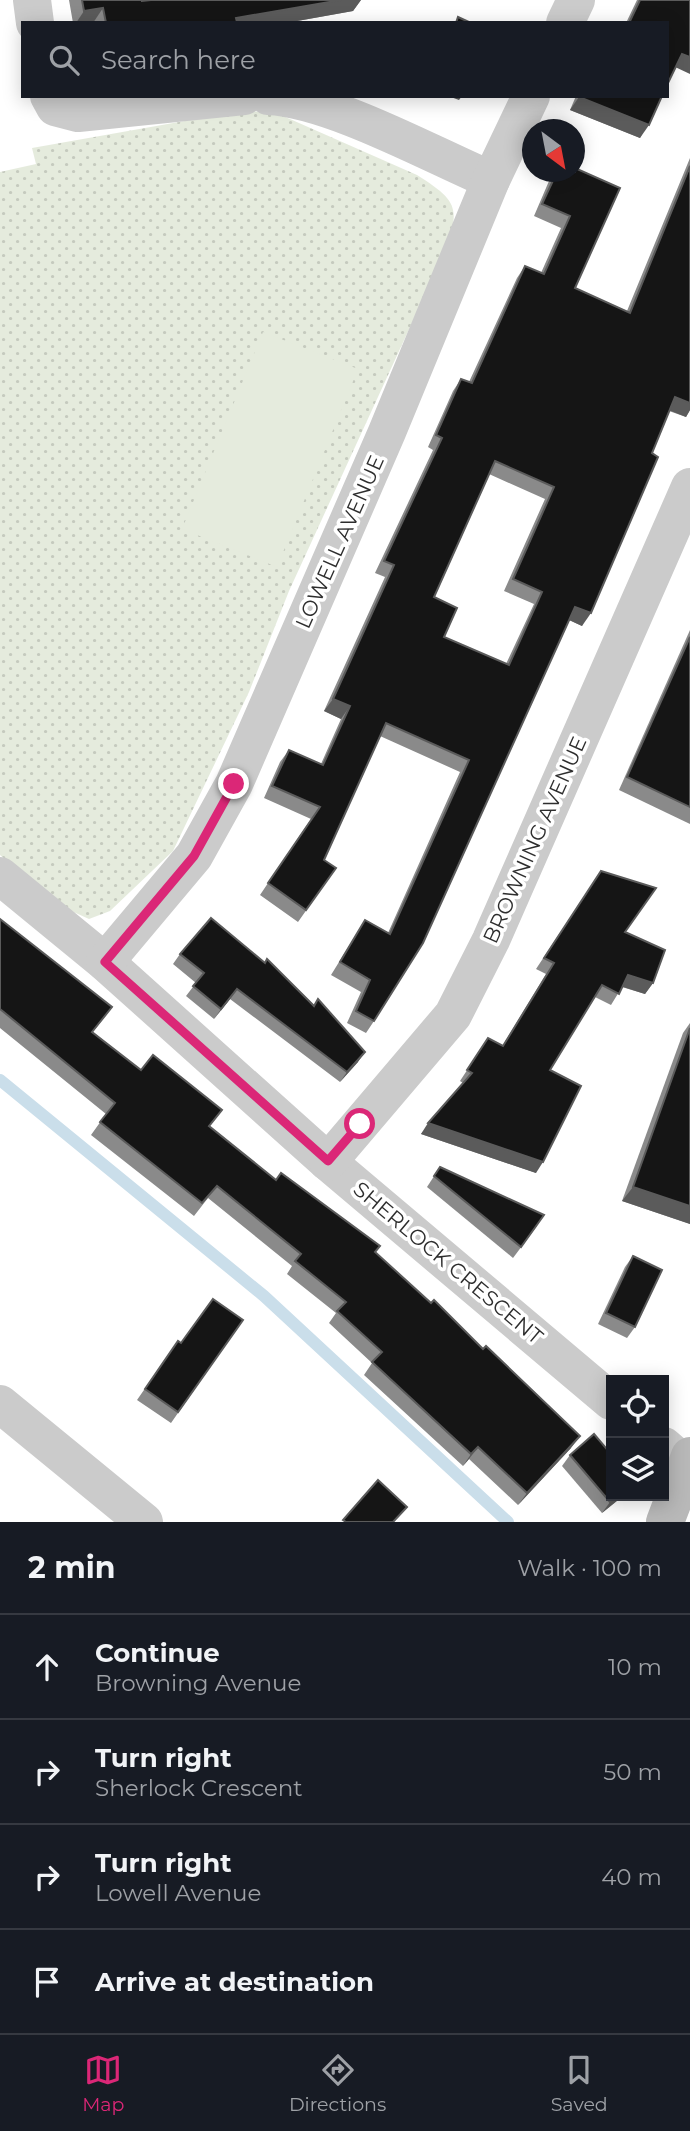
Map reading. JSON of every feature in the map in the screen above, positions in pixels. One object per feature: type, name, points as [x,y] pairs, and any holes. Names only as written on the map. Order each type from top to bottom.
[{"type":"street","points":[[32,0],[35,21]]},
{"type":"street","points":[[566,21],[576,0]]},
{"type":"street","points":[[50,98],[55,107],[78,113],[224,98]]},
{"type":"street","points":[[293,98],[334,111],[491,180]]},
{"type":"street","name":"LOWELL AVENUE","points":[[105,962],[194,856],[234,784],[387,432],[491,180],[530,98]]},
{"type":"street","name":"BROWNING AVENUE","points":[[328,1161],[453,1015],[491,940],[690,487]]},
{"type":"street","name":"SHERLOCK CRESCENT","points":[[0,876],[105,962],[328,1161],[606,1398]]},
{"type":"street","points":[[0,1404],[144,1522]]},
{"type":"street","points":[[664,1522],[680,1456]]},
{"type":"shaded area","points":[[241,111],[274,112],[417,175],[448,199],[454,215],[453,225],[444,253],[289,591],[249,692],[173,851],[110,911],[89,919],[56,904],[0,855],[0,172],[36,164],[32,148]]},
{"type":"shaded area","points":[[263,332],[358,369],[277,567],[182,529]]},
{"type":"building","points":[[82,0],[341,0],[236,18],[237,21],[106,21],[103,8],[84,11]]},
{"type":"building","points":[[640,0],[690,0],[690,57],[682,54],[669,81],[669,21],[630,21]]},
{"type":"building","points":[[582,98],[661,98],[649,125]]},
{"type":"building","points":[[690,166],[690,403],[675,397],[652,453],[658,457],[591,613],[575,607],[423,943],[374,1021],[356,1011],[370,980],[340,962],[365,920],[390,934],[469,760],[386,723],[324,860],[336,868],[306,910],[268,883],[320,807],[272,786],[289,750],[323,765],[350,706],[333,699],[394,565],[384,561],[442,438],[436,435],[461,379],[472,383],[525,266],[544,274],[570,216],[542,204],[552,182],[585,182],[585,172],[620,188],[575,288],[630,313]],"holes":[[[495,461],[554,487],[513,579],[542,592],[509,665],[444,637],[457,608],[434,597]]]},
{"type":"building","points":[[690,637],[690,807],[627,777]]},
{"type":"building","points":[[601,871],[656,888],[625,932],[665,950],[653,983],[628,975],[619,994],[602,985],[550,1070],[581,1086],[543,1162],[428,1123],[472,1073],[467,1070],[488,1038],[503,1046],[554,963],[544,958]]},
{"type":"building","points":[[211,918],[265,963],[267,959],[314,1006],[318,999],[365,1052],[347,1072],[237,989],[221,1009],[193,986],[204,973],[180,954]]},
{"type":"building","points":[[0,919],[112,1007],[92,1032],[141,1070],[153,1055],[222,1110],[209,1126],[276,1180],[281,1173],[380,1246],[375,1252],[431,1303],[434,1300],[483,1349],[486,1346],[580,1436],[527,1493],[478,1447],[471,1454],[372,1362],[382,1352],[337,1311],[346,1302],[295,1261],[301,1254],[217,1186],[202,1203],[100,1122],[115,1103],[0,1009]]},
{"type":"building","points":[[690,1028],[690,1206],[633,1187]]},
{"type":"building","points":[[440,1167],[544,1215],[521,1247],[434,1176]]},
{"type":"building","points":[[633,1256],[662,1270],[635,1327],[606,1313]]},
{"type":"building","points":[[213,1299],[243,1320],[178,1412],[145,1389],[178,1341],[181,1343]]},
{"type":"building","points":[[594,1434],[606,1448],[606,1497],[570,1455]]},
{"type":"building","points":[[378,1480],[407,1507],[393,1522],[343,1520]]},
{"type":"waterway","points":[[0,1080],[264,1296],[508,1522]]},
{"type":"route","points":[[234,784],[194,856],[105,962],[328,1161],[360,1124]]}]
